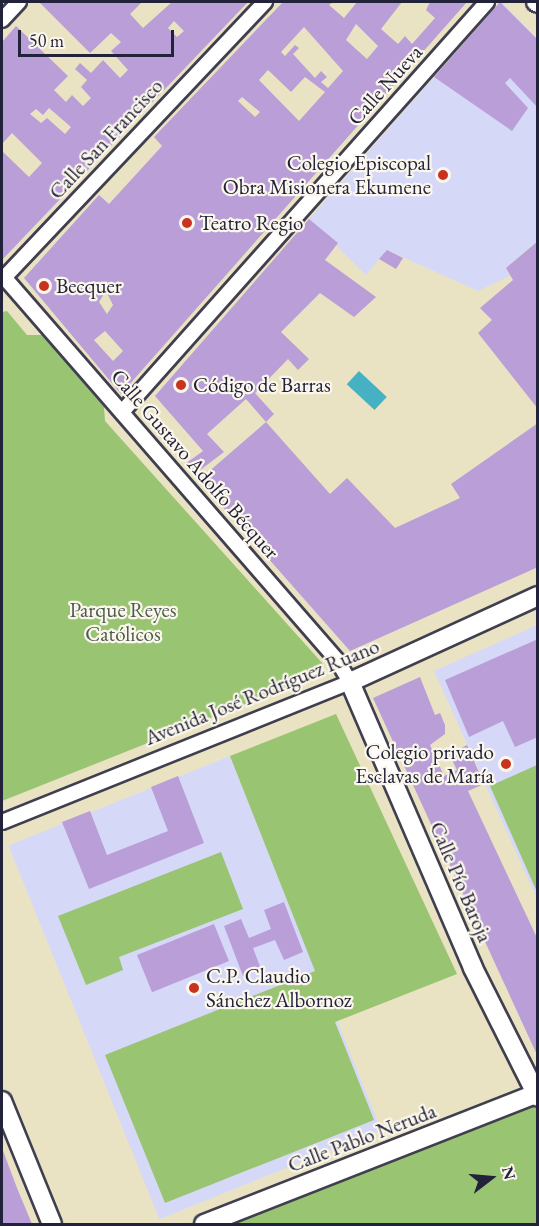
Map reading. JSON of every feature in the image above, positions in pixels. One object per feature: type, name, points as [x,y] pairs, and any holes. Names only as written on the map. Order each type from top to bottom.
[{"type":"street","points":[[2,20],[19,2]]},
{"type":"street","name":"Calle San Francisco","points":[[3,279],[265,2]]},
{"type":"street","name":"Calle Nueva","points":[[122,412],[488,2]]},
{"type":"street","name":"Calle Gustavo Adolfo Bécquer","points":[[3,279],[122,412],[336,660],[350,682]]},
{"type":"street","name":"Avenida José Rodríguez Ruano","points":[[2,822],[350,682],[537,596]]},
{"type":"street","name":"Calle Pío Baroja","points":[[350,682],[474,968],[537,1094]]},
{"type":"street","name":"Calle Pablo Neruda","points":[[204,1224],[537,1094]]},
{"type":"street","points":[[2,1101],[52,1224]]},
{"type":"shaded area","name":"Colegio Episcopal Obra Misionera Ekumene","points":[[502,2],[538,40],[537,241],[506,268],[510,276],[478,291],[387,250],[366,275],[309,219],[434,77],[512,130],[528,108],[466,40]]},
{"type":"shaded area","name":"Colegio privado Esclavas de María","points":[[537,625],[537,899],[434,671]]},
{"type":"shaded area","name":"C.P. Claudio Sánchez Albornoz","points":[[230,756],[381,1130],[159,1219],[8,846]]},
{"type":"green space","name":"Parque Reyes Católicos","points":[[7,311],[27,335],[42,335],[104,407],[105,421],[323,664],[319,675],[2,801],[2,312]]},
{"type":"green space","points":[[336,714],[457,974],[335,1022],[374,1120],[165,1203],[105,1055],[315,971],[230,756]]},
{"type":"green space","points":[[537,765],[537,892],[490,786]]},
{"type":"green space","points":[[221,852],[243,909],[119,957],[123,970],[86,985],[58,916]]},
{"type":"green space","points":[[537,1097],[537,1224],[204,1224]]},
{"type":"water","points":[[359,371],[387,397],[375,410],[347,384]]},
{"type":"building","points":[[39,2],[142,2],[130,14],[143,28],[172,2],[248,2],[2,260],[2,151],[29,177],[42,163],[12,133],[2,144],[2,42],[16,26],[68,76],[54,90],[66,102],[72,95],[83,106],[91,98],[81,87],[87,80],[75,69],[80,63],[91,73],[103,60],[120,78],[128,70],[111,51],[121,42],[111,33],[90,53]],"holes":[[[174,21],[184,31],[177,37],[168,28]],[[49,108],[71,127],[65,134],[47,118],[41,123],[30,114],[36,109],[43,115]]]},
{"type":"building","points":[[283,2],[333,2],[329,5],[344,18],[357,2],[402,2],[381,29],[398,44],[405,36],[412,44],[435,18],[426,10],[430,2],[467,2],[121,394],[24,278],[99,195],[109,204],[162,146],[154,137]],"holes":[[[356,24],[378,46],[367,59],[346,40]],[[304,27],[343,71],[328,88],[321,82],[327,77],[321,71],[315,78],[293,54],[299,48],[295,45],[285,56],[281,52]],[[268,70],[291,92],[305,77],[325,92],[299,121],[259,80]],[[242,97],[260,112],[255,117],[238,101]],[[106,291],[113,305],[107,314],[99,302]],[[105,331],[123,351],[113,361],[94,340]]]},
{"type":"building","points":[[500,2],[538,40],[538,108],[510,78],[505,83],[528,108],[512,131],[434,77]]},
{"type":"building","points":[[309,219],[338,243],[325,260],[376,297],[354,317],[320,293],[281,332],[309,359],[298,370],[288,359],[255,393],[274,414],[266,422],[246,399],[207,434],[224,452],[195,474],[185,464],[203,451],[155,396]]},
{"type":"building","points":[[538,241],[538,409],[478,333],[492,320],[480,308],[513,280],[506,268]]},
{"type":"building","points":[[387,250],[403,258],[396,269],[379,259]]},
{"type":"building","points":[[266,422],[330,494],[347,478],[395,528],[460,498],[451,484],[538,423],[538,567],[350,651],[199,480]]},
{"type":"building","points":[[538,639],[538,737],[515,747],[503,721],[469,737],[445,680]]},
{"type":"building","points":[[420,677],[435,715],[440,713],[445,725],[445,734],[430,745],[444,776],[457,770],[449,754],[467,745],[484,784],[468,791],[538,940],[538,1057],[373,698]]},
{"type":"building","points":[[178,776],[204,843],[89,889],[62,822],[90,811],[107,855],[168,831],[151,787]]},
{"type":"building","points":[[284,902],[303,952],[284,960],[275,940],[253,948],[261,969],[243,976],[224,926],[241,919],[249,938],[271,929],[264,910]]},
{"type":"building","points":[[214,924],[229,961],[152,992],[137,955]]},
{"type":"building","points":[[2,1148],[17,1188],[32,1224],[2,1224]]},
{"type":"place","name":"Colegio Episcopal Obra Misionera Ekumene","points":[[443,175]]},
{"type":"place","name":"Teatro Regio","points":[[187,223]]},
{"type":"place","name":"Becquer","points":[[44,286]]},
{"type":"place","name":"Código de Barras","points":[[181,385]]},
{"type":"place","name":"Colegio privado Esclavas de María","points":[[506,764]]},
{"type":"place","name":"C.P. Claudio Sánchez Albornoz","points":[[194,988]]}]
